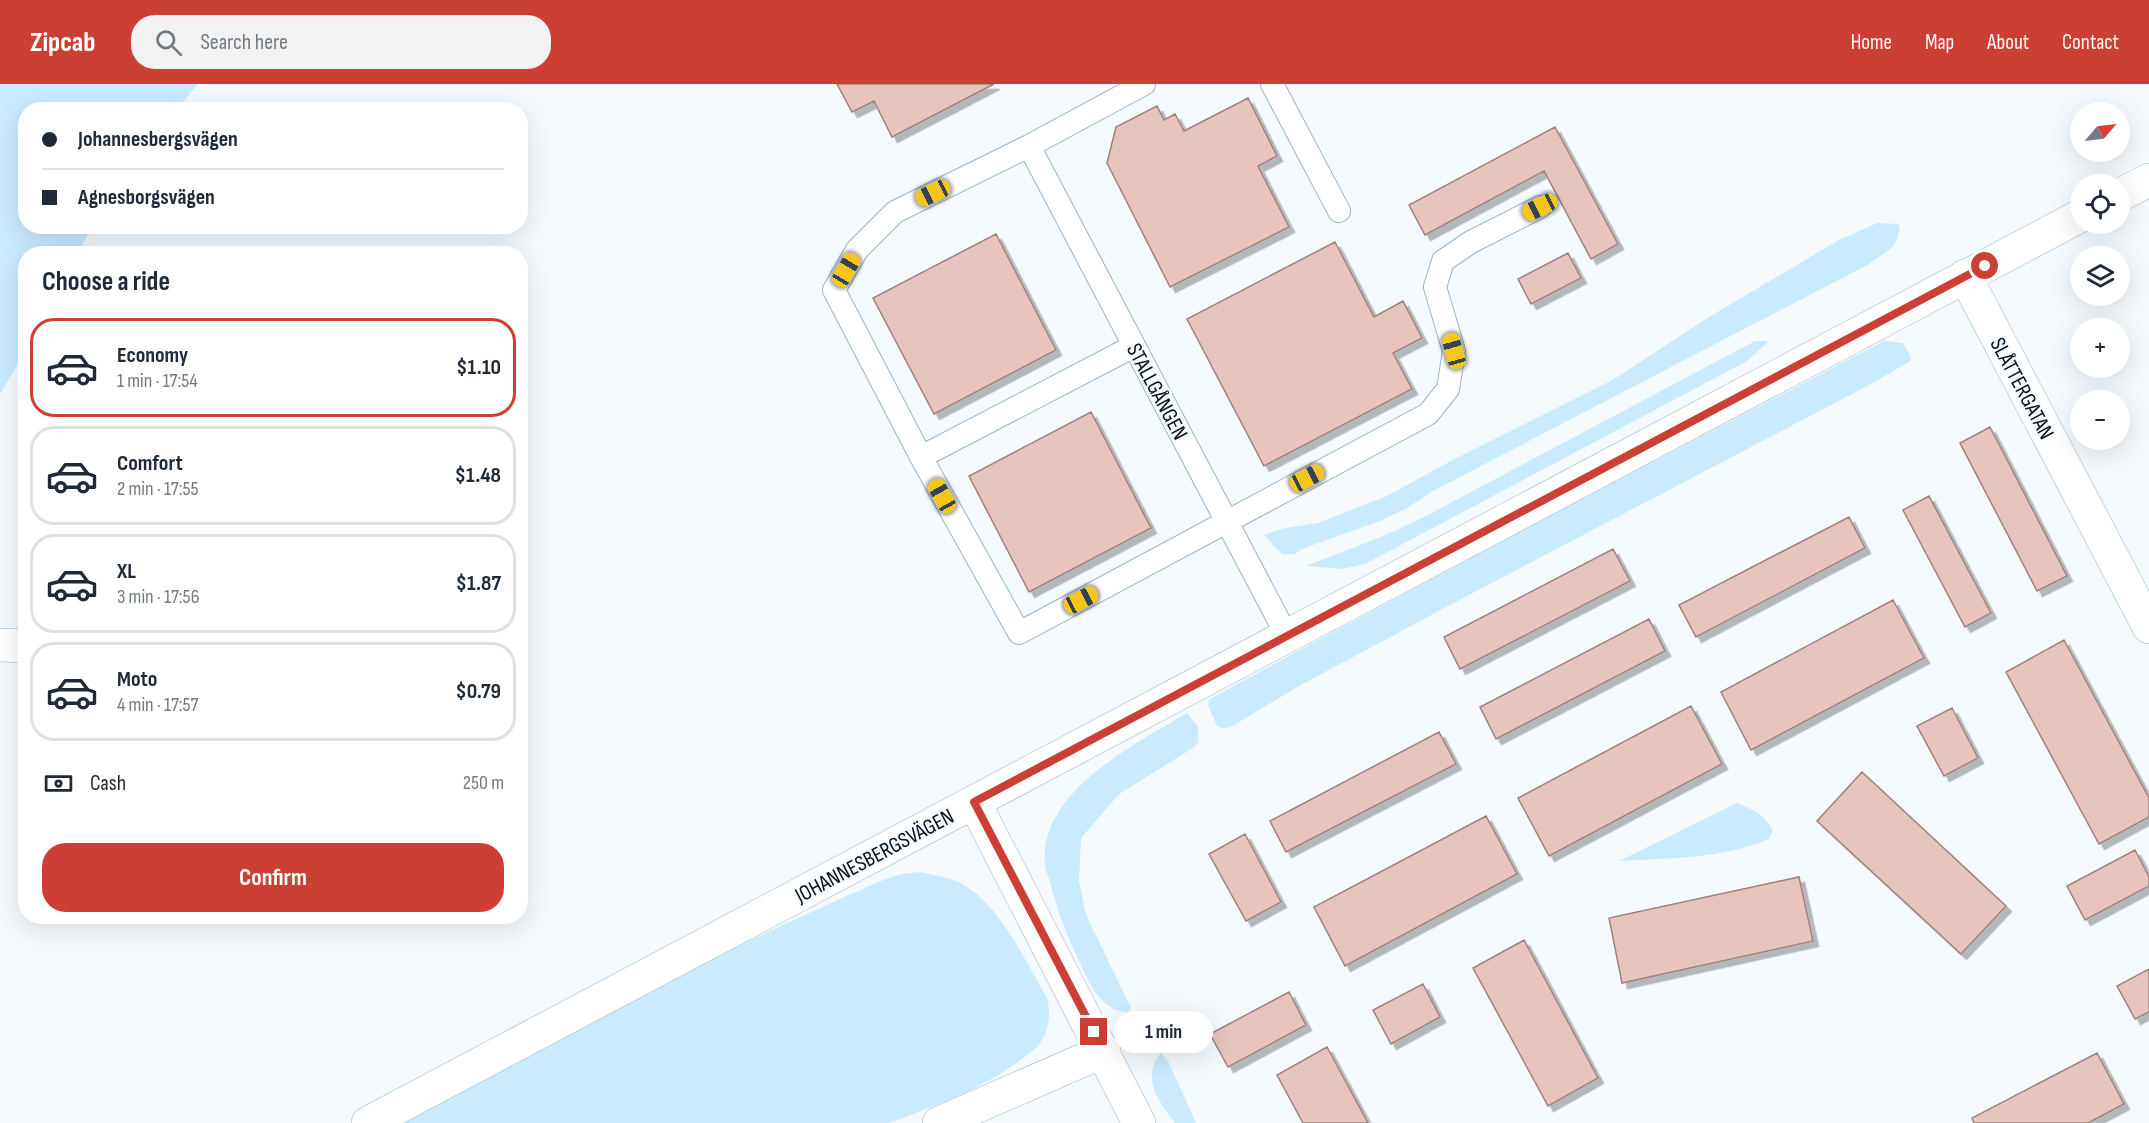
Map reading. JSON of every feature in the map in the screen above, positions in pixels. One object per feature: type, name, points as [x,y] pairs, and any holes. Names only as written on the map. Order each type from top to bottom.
[{"type":"street","points":[[2130,190],[2149,180]]},
{"type":"street","name":"JOHANNESBERGSVÄGEN","points":[[368,1123],[2070,221]]},
{"type":"street","name":"SLÅTTERGATAN","points":[[1965,276],[2149,627]]},
{"type":"street","points":[[0,645],[18,646]]},
{"type":"street","points":[[974,802],[1139,1123]]},
{"type":"street","points":[[939,1123],[1104,1052]]},
{"type":"lane","points":[[1144,84],[1029,146],[895,212],[857,250],[834,290],[921,457],[1019,633],[1428,414],[1448,389],[1454,351],[1435,287],[1443,261],[1471,242],[1540,207]]},
{"type":"lane","points":[[1272,84],[1339,211]]},
{"type":"lane","name":"STALLGÅNGEN","points":[[1029,146],[1287,636]]},
{"type":"lane","points":[[921,457],[1134,346]]},
{"type":"shaded area","points":[[0,84],[198,84],[183,102],[18,102],[18,234],[88,234],[82,246],[18,246],[18,364],[0,394]]},
{"type":"shaded area","points":[[1877,223],[1898,224],[1900,229],[1894,246],[1869,264],[1433,491],[1407,508],[1380,521],[1307,547],[1294,554],[1282,554],[1264,535],[1286,528],[1318,523],[1387,496],[1449,462],[1611,381],[1709,317],[1839,240]]},
{"type":"shaded area","points":[[1755,341],[1769,341],[1747,361],[1367,563],[1343,569],[1306,566],[1386,535],[1426,516]]},
{"type":"shaded area","points":[[1884,341],[1903,343],[1911,358],[1909,362],[1299,686],[1234,725],[1224,729],[1217,726],[1208,705],[1209,700],[1217,695],[1483,551]]},
{"type":"shaded area","points":[[1187,713],[1198,727],[1198,742],[1193,748],[1119,794],[1081,838],[1079,881],[1086,915],[1131,1008],[1128,1012],[1118,1010],[1110,1007],[1097,994],[1070,940],[1045,865],[1047,839],[1057,815],[1073,793],[1094,773],[1117,756]]},
{"type":"shaded area","points":[[1737,803],[1753,810],[1766,820],[1773,831],[1769,839],[1751,846],[1714,854],[1619,861]]},
{"type":"shaded area","points":[[920,872],[960,883],[987,903],[1020,950],[1048,1002],[1047,1027],[1037,1046],[1006,1070],[974,1088],[889,1123],[397,1123],[691,969],[780,926],[878,882],[901,874]]},
{"type":"shaded area","points":[[1161,1053],[1168,1061],[1196,1123],[1175,1123],[1158,1098],[1152,1080],[1152,1071]]},
{"type":"building","points":[[837,84],[994,84],[892,137],[874,101],[852,112]]},
{"type":"building","points":[[1248,98],[1277,156],[1258,166],[1289,227],[1170,287],[1107,163],[1116,127],[1157,106],[1164,120],[1175,114],[1184,131]]},
{"type":"building","points":[[1555,127],[1618,244],[1591,259],[1544,171],[1425,235],[1409,205]]},
{"type":"building","points":[[996,234],[1056,350],[934,414],[873,298]]},
{"type":"building","points":[[1335,242],[1374,317],[1403,301],[1422,338],[1393,353],[1412,389],[1264,466],[1187,319]]},
{"type":"building","points":[[1568,253],[1581,278],[1531,304],[1518,279]]},
{"type":"building","points":[[1091,412],[1151,528],[1029,592],[969,476]]},
{"type":"building","points":[[1990,427],[2067,576],[2037,591],[1960,443]]},
{"type":"building","points":[[1929,496],[1991,613],[1965,627],[1903,510]]},
{"type":"building","points":[[1849,517],[1865,548],[1696,637],[1679,605]]},
{"type":"building","points":[[1613,549],[1630,581],[1460,669],[1444,637]]},
{"type":"building","points":[[1893,600],[1924,658],[1751,750],[1721,692]]},
{"type":"building","points":[[1649,619],[1665,651],[1496,739],[1480,707]]},
{"type":"building","points":[[2064,640],[2149,798],[2149,817],[2099,844],[2006,672]]},
{"type":"building","points":[[1691,706],[1722,764],[1549,856],[1518,798]]},
{"type":"building","points":[[1952,708],[1978,758],[1944,776],[1917,726]]},
{"type":"building","points":[[1439,732],[1456,764],[1286,852],[1270,821]]},
{"type":"building","points":[[1862,772],[2006,906],[1961,954],[1817,821]]},
{"type":"building","points":[[1486,816],[1517,874],[1345,966],[1314,907]]},
{"type":"building","points":[[1245,834],[1281,902],[1246,921],[1209,854]]},
{"type":"building","points":[[2135,850],[2149,877],[2149,886],[2085,920],[2067,886]]},
{"type":"building","points":[[1799,877],[1813,941],[1622,983],[1609,918]]},
{"type":"building","points":[[1524,940],[1598,1078],[1548,1106],[1473,968]]},
{"type":"building","points":[[2149,969],[2149,1012],[2135,1019],[2117,986]]},
{"type":"building","points":[[1423,984],[1440,1017],[1391,1044],[1373,1010]]},
{"type":"building","points":[[1289,992],[1306,1025],[1228,1067],[1210,1034]]},
{"type":"building","points":[[1327,1047],[1368,1123],[1303,1123],[1277,1075]]},
{"type":"building","points":[[2097,1053],[2124,1104],[2088,1123],[1974,1123],[1972,1118]]},
{"type":"route","points":[[1094,1032],[974,802],[1985,266]]}]
